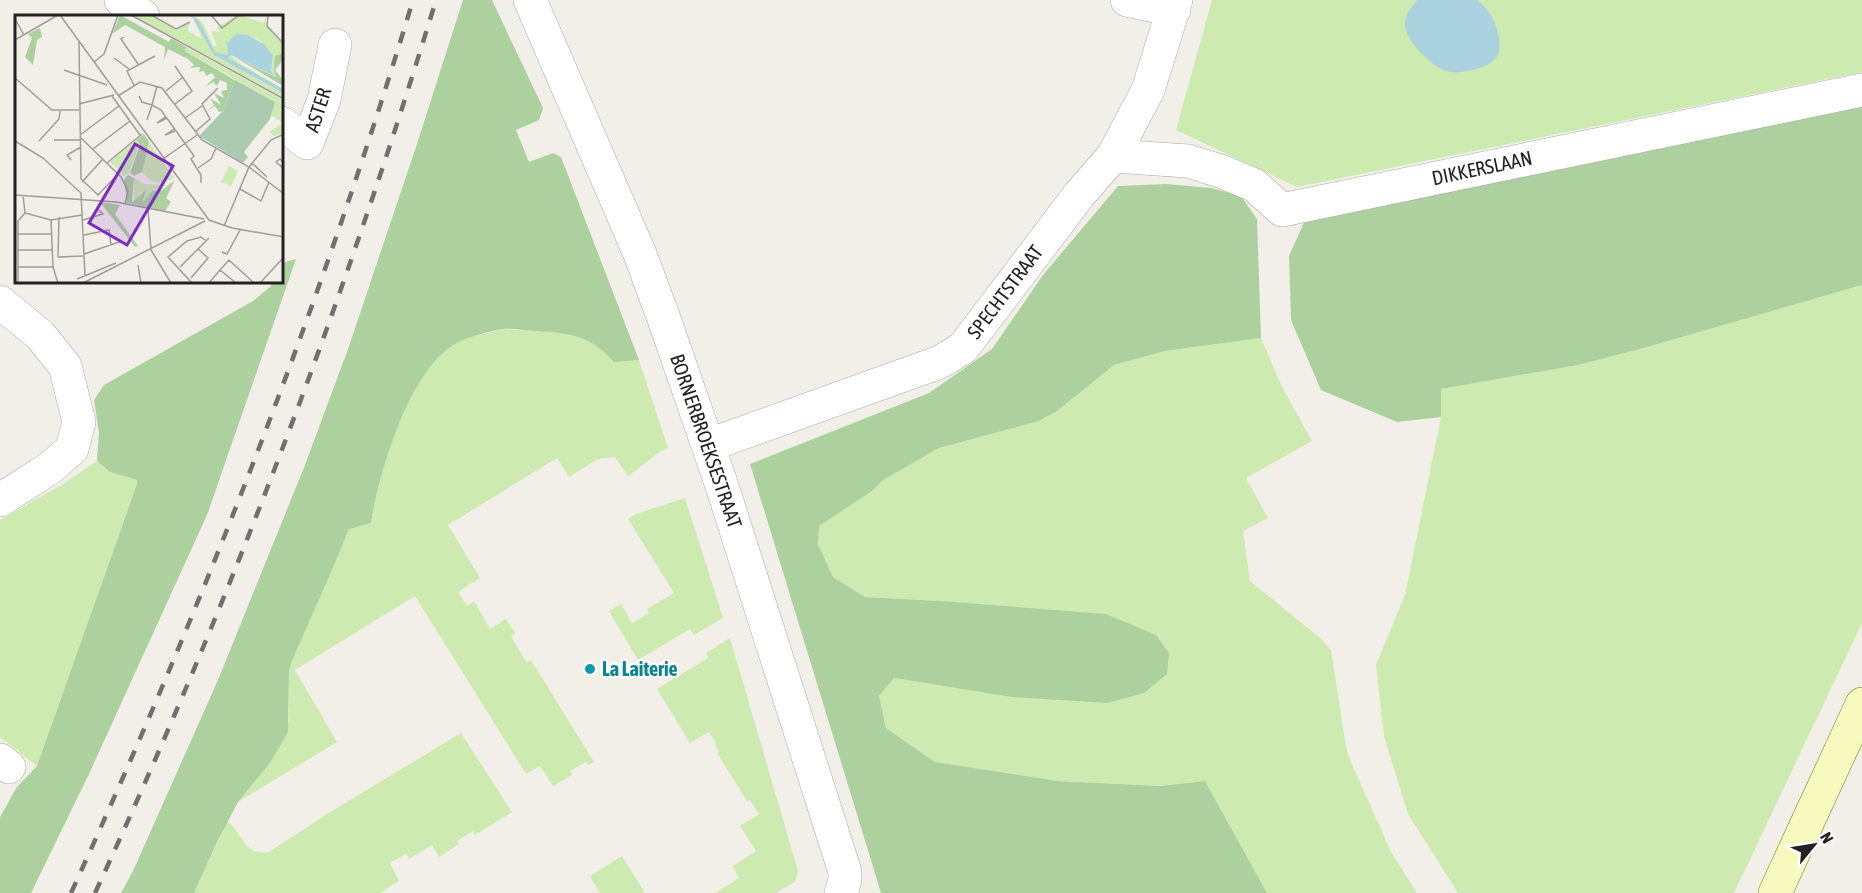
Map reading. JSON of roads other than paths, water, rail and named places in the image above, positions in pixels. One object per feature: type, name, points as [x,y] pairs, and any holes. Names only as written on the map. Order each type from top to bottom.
[{"type":"street","points":[[121,0],[142,15]]},
{"type":"street","name":"BORNERBROEKSESTRAAT","points":[[530,0],[639,254],[708,445],[845,872],[841,893]]},
{"type":"street","points":[[1127,0],[1175,5]]},
{"type":"street","name":"SPECHTSTRAAT","points":[[708,445],[940,362],[963,348],[1079,195],[1113,156],[1148,90],[1175,5]]},
{"type":"street","name":"ASTER","points":[[284,125],[307,143],[324,100],[335,45]]},
{"type":"street","name":"DIKKERSLAAN","points":[[1113,156],[1188,160],[1254,185],[1282,210],[1862,90]]},
{"type":"street","points":[[0,302],[40,334],[65,366],[80,422],[72,449],[50,468],[0,500]]},
{"type":"street","points":[[1775,893],[1862,704]]},
{"type":"water","points":[[1417,0],[1477,0],[1489,12],[1497,28],[1499,48],[1496,58],[1485,66],[1464,72],[1446,71],[1433,64],[1414,45],[1406,31],[1406,17]]},
{"type":"railway","points":[[71,893],[168,674],[257,452],[339,227],[413,0]]},
{"type":"railway","points":[[95,893],[192,674],[281,452],[362,228],[436,0]]},
{"type":"place","name":"La Laiterie","points":[[590,669]]}]
